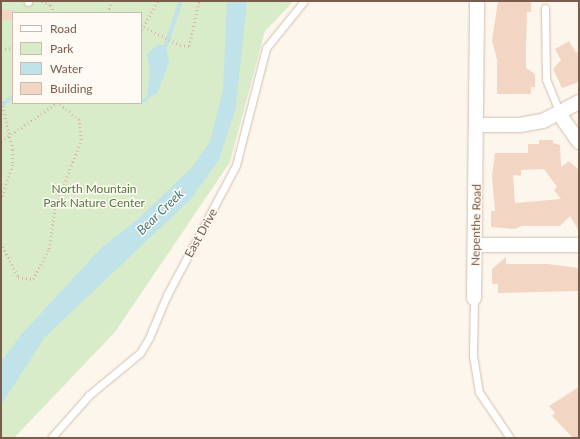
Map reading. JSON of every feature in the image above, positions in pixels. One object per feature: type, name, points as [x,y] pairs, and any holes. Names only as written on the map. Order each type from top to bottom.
[{"type":"street","name":"Nepenthe Road","points":[[474,298],[476,245],[477,1]]},
{"type":"street","points":[[476,125],[520,125],[560,114],[579,102]]},
{"type":"street","points":[[560,114],[579,142]]},
{"type":"street","points":[[476,245],[579,245]]},
{"type":"lane","name":"East Drive","points":[[51,438],[89,395],[140,353],[149,338],[167,294],[236,165],[266,48],[304,1]]},
{"type":"lane","points":[[545,8],[546,79],[560,114]]},
{"type":"lane","name":"Nepenthe Road","points":[[474,298],[473,355],[479,392],[510,438]]},
{"type":"path","points":[[42,1],[51,5],[54,12]]},
{"type":"path","points":[[108,12],[111,1]]},
{"type":"path","points":[[158,1],[144,27],[180,45],[189,46],[192,40],[200,1]]},
{"type":"path","points":[[1,49],[12,48]]},
{"type":"path","points":[[1,98],[12,137],[13,165],[1,200]]},
{"type":"path","points":[[1,141],[12,137],[57,104]]},
{"type":"path","points":[[1,243],[18,276],[33,279],[49,249],[55,207],[81,140],[79,120],[59,104]]},
{"type":"green space","name":"North Mountain Park Nature Center","points":[[1,1],[294,1],[265,31],[230,162],[115,332],[14,438],[1,438]]},
{"type":"water","name":"Bear Creek","points":[[227,1],[247,1],[236,107],[219,160],[190,200],[45,337],[1,405],[1,362],[20,336],[100,249],[138,219],[193,166],[210,141],[223,90]]},
{"type":"water","points":[[157,45],[166,45],[169,63],[157,93],[146,100],[150,74],[147,54]]},
{"type":"building","points":[[498,1],[531,1],[531,12],[527,12],[526,68],[535,74],[535,87],[531,87],[531,94],[497,94],[497,60],[492,40]]},
{"type":"building","points":[[1,10],[13,10],[12,20],[1,20]]},
{"type":"building","points":[[569,41],[576,53],[579,51],[579,82],[562,88],[553,69],[561,60],[555,49]]},
{"type":"building","points":[[539,140],[553,140],[553,143],[560,145],[561,167],[569,161],[579,170],[579,231],[570,216],[560,226],[522,226],[515,229],[491,227],[491,211],[495,211],[492,176],[495,153],[528,153],[528,144],[539,144]],"holes":[[[544,169],[557,187],[554,190],[561,199],[515,203],[513,175],[521,176],[521,170]]]},
{"type":"building","points":[[506,257],[506,264],[547,264],[579,268],[579,291],[498,293],[498,284],[492,284],[492,269]]},
{"type":"building","points":[[579,387],[579,438],[573,438],[552,416],[555,413],[549,406]]},
{"type":"waterway","points":[[166,45],[181,1]]},
{"type":"waterway","points":[[1,105],[12,98]]},
{"type":"waterway","points":[[142,101],[146,100]]}]
